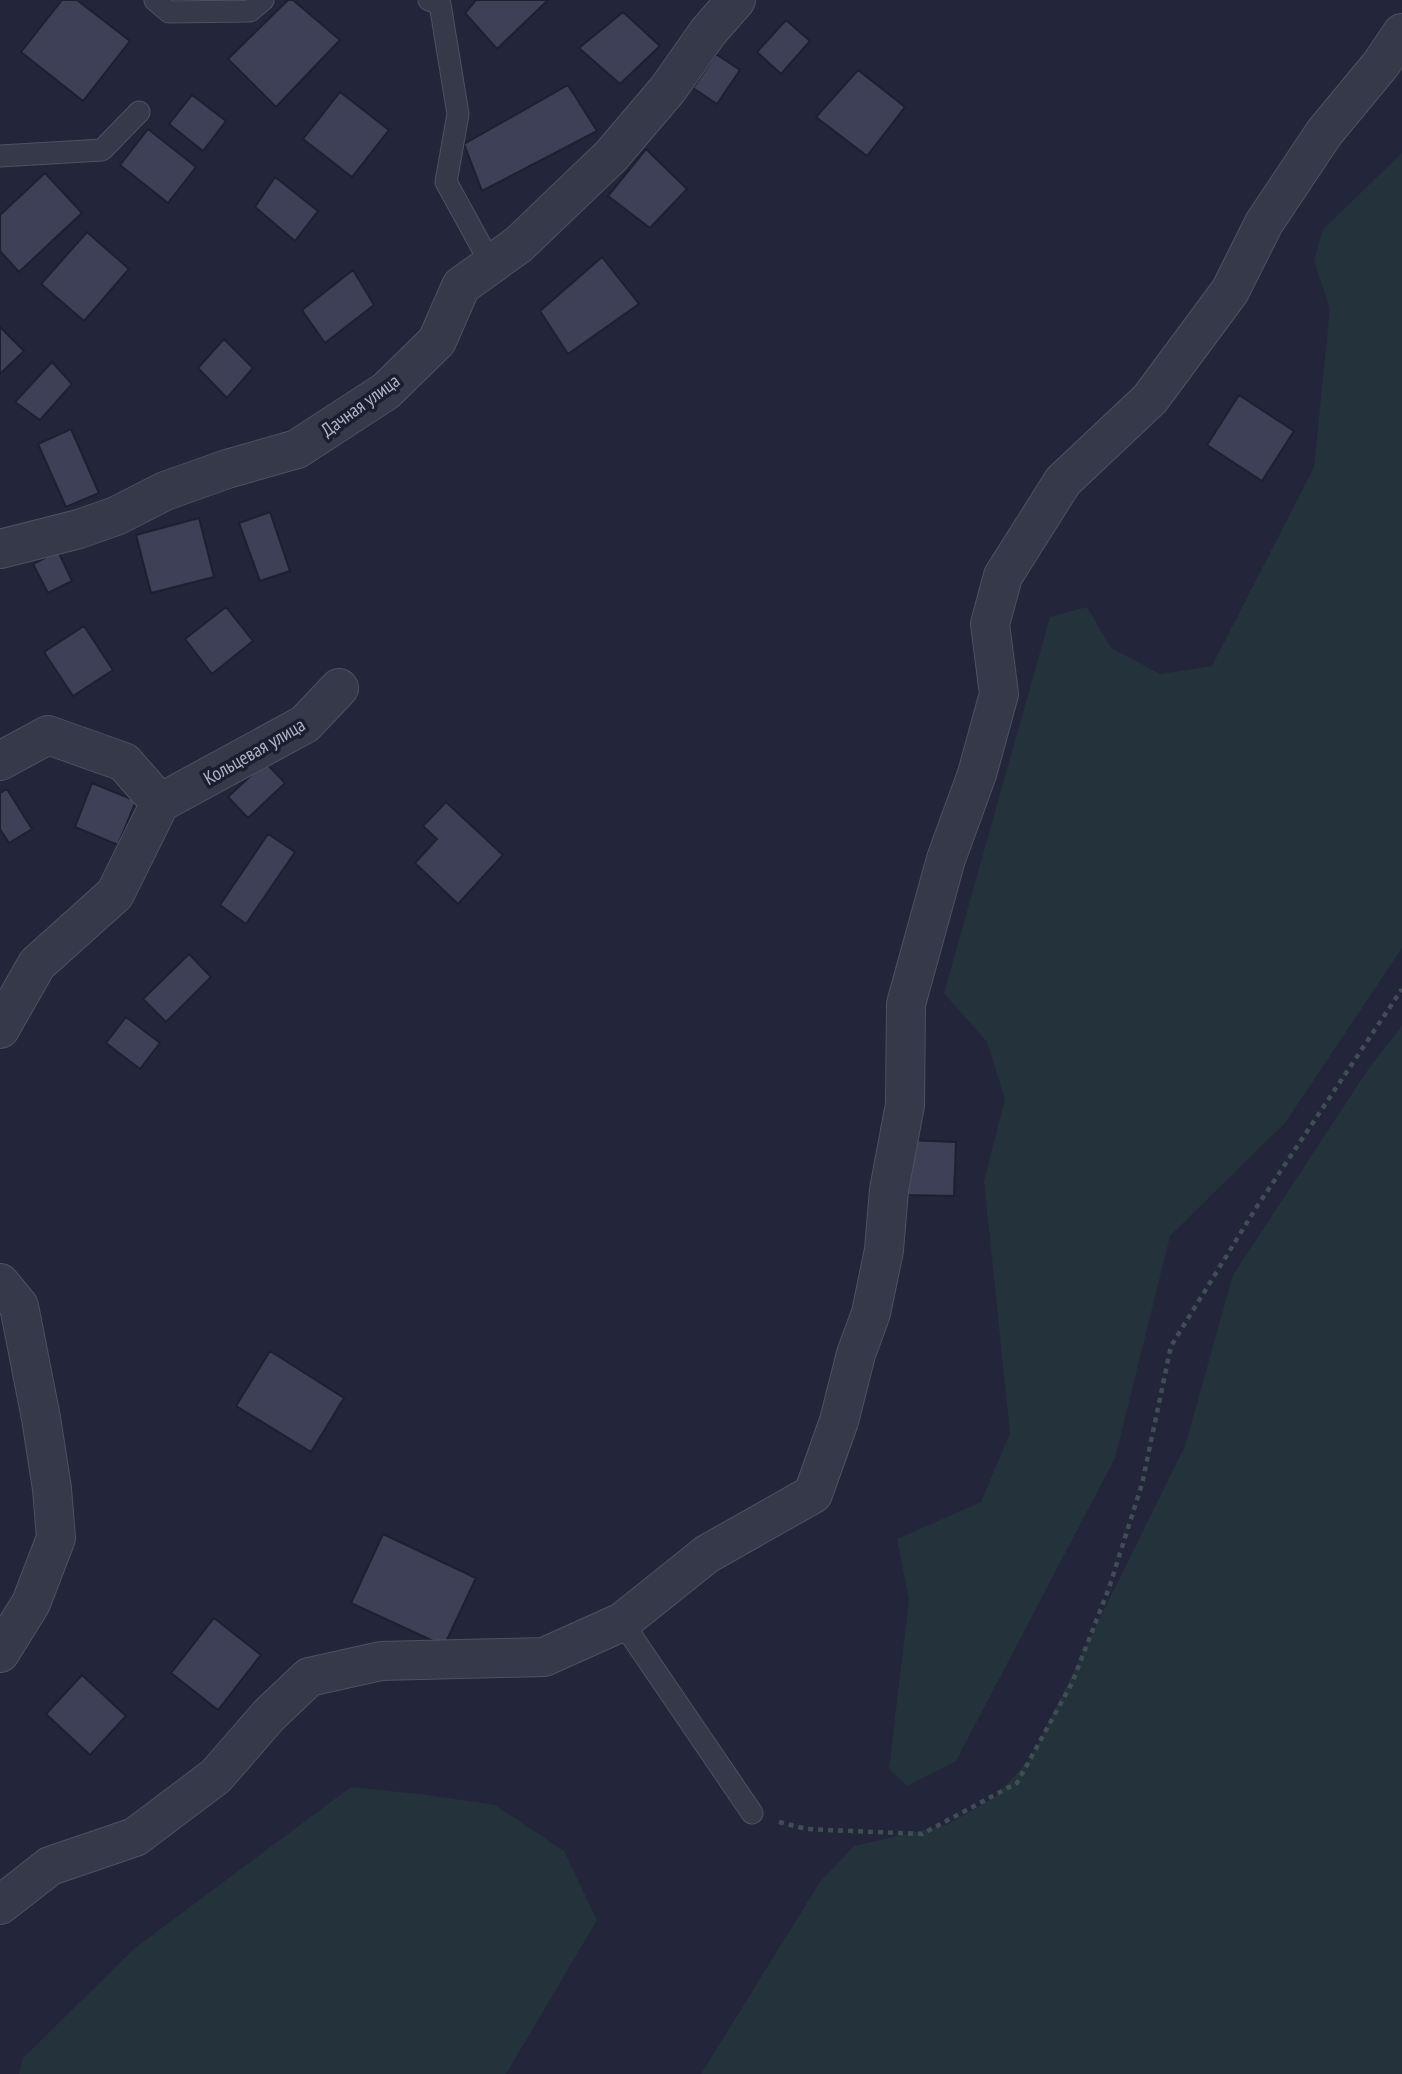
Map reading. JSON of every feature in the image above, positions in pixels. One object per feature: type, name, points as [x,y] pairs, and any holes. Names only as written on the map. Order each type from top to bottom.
[{"type":"street","name":"Дачная улица","points":[[0,549],[116,516],[165,491],[227,469],[297,449],[386,391],[437,341],[461,286],[518,245],[611,156],[668,89],[708,32],[736,0]]},
{"type":"street","points":[[0,1905],[50,1866],[135,1837],[216,1776],[269,1715],[309,1677],[381,1661],[544,1657],[622,1622],[707,1554],[813,1494],[839,1421],[856,1354],[874,1301],[884,1251],[889,1190],[905,1105],[906,1004],[946,859],[977,774],[999,694],[990,624],[1003,576],[1063,481],[1150,399],[1230,291],[1264,223],[1324,132],[1381,64],[1402,33]]},
{"type":"street","name":"Кольцевая улица","points":[[160,803],[305,724],[338,688]]},
{"type":"street","points":[[0,761],[48,736],[124,762],[160,803],[115,894],[37,964],[0,1029]]},
{"type":"street","points":[[0,1283],[19,1306],[41,1418],[52,1489],[56,1538],[31,1603],[0,1653]]},
{"type":"lane","points":[[155,0],[169,12],[250,11],[263,0]]},
{"type":"lane","points":[[429,0],[440,4],[458,114],[446,181],[491,264]]},
{"type":"lane","points":[[0,156],[102,150],[139,112]]},
{"type":"lane","points":[[622,1622],[752,1813]]},
{"type":"path","points":[[752,1813],[806,1829],[922,1834],[1017,1783],[1072,1683],[1109,1588],[1142,1484],[1171,1346],[1256,1208],[1402,989]]},
{"type":"shaded area","points":[[1402,153],[1402,948],[1285,1123],[1170,1236],[1115,1458],[956,1761],[907,1786],[889,1769],[909,1599],[897,1539],[981,1502],[1010,1433],[984,1181],[1005,1099],[987,1042],[944,993],[1050,617],[1087,607],[1111,648],[1160,674],[1212,666],[1314,467],[1330,308],[1314,261],[1323,229]]},
{"type":"shaded area","points":[[1402,1026],[1402,2074],[701,2074],[820,1882],[854,1846],[946,1825],[994,1798],[1031,1758],[1185,1446],[1233,1275],[1369,1068]]},
{"type":"shaded area","points":[[351,1787],[495,1805],[564,1851],[597,1920],[506,2074],[19,2074],[23,2058],[135,1948]]},
{"type":"building","points":[[62,0],[77,0],[130,41],[83,101],[21,52]]},
{"type":"building","points":[[288,0],[293,0],[340,40],[276,107],[228,59]]},
{"type":"building","points":[[476,0],[548,0],[497,49],[465,13]]},
{"type":"building","points":[[623,12],[660,46],[620,84],[579,48]]},
{"type":"building","points":[[786,20],[810,41],[781,74],[757,52]]},
{"type":"building","points":[[716,54],[740,70],[717,104],[693,88]]},
{"type":"building","points":[[858,70],[905,107],[867,156],[816,117]]},
{"type":"building","points":[[568,85],[597,131],[482,191],[464,144]]},
{"type":"building","points":[[340,92],[389,130],[352,177],[303,139]]},
{"type":"building","points":[[192,95],[226,121],[203,151],[169,124]]},
{"type":"building","points":[[148,129],[196,167],[168,203],[120,165]]},
{"type":"building","points":[[646,149],[687,189],[650,228],[608,196]]},
{"type":"building","points":[[45,173],[82,213],[19,272],[0,251],[0,215]]},
{"type":"building","points":[[275,177],[318,211],[295,241],[255,207]]},
{"type":"building","points":[[87,232],[129,269],[84,321],[41,284]]},
{"type":"building","points":[[602,257],[639,304],[568,354],[540,311]]},
{"type":"building","points":[[353,270],[374,305],[325,343],[302,310]]},
{"type":"building","points":[[0,327],[24,351],[0,374]]},
{"type":"building","points":[[224,339],[253,368],[227,398],[198,368]]},
{"type":"building","points":[[52,362],[72,384],[40,420],[15,402]]},
{"type":"building","points":[[1239,395],[1294,431],[1262,481],[1207,445]]},
{"type":"building","points":[[71,429],[99,493],[66,507],[38,444]]},
{"type":"building","points":[[270,512],[290,571],[260,581],[239,523]]},
{"type":"building","points":[[199,518],[214,577],[151,593],[136,535]]},
{"type":"building","points":[[58,551],[72,581],[48,593],[33,564]]},
{"type":"building","points":[[226,607],[253,641],[212,674],[185,639]]},
{"type":"building","points":[[84,626],[113,670],[73,696],[44,652]]},
{"type":"building","points":[[265,762],[285,783],[248,818],[228,797]]},
{"type":"building","points":[[92,783],[136,801],[118,845],[75,827]]},
{"type":"building","points":[[7,789],[32,829],[9,843],[0,829],[0,793]]},
{"type":"building","points":[[446,802],[503,855],[458,904],[415,863],[437,839],[423,826]]},
{"type":"building","points":[[268,834],[295,852],[246,924],[220,905]]},
{"type":"building","points":[[189,954],[211,977],[166,1022],[143,999]]},
{"type":"building","points":[[126,1017],[160,1043],[140,1069],[106,1043]]},
{"type":"building","points":[[907,1140],[956,1142],[954,1196],[906,1195]]},
{"type":"building","points":[[270,1351],[344,1398],[311,1452],[236,1406]]},
{"type":"building","points":[[383,1534],[476,1578],[444,1646],[351,1603]]},
{"type":"building","points":[[214,1618],[261,1655],[218,1710],[171,1673]]},
{"type":"building","points":[[82,1675],[126,1716],[90,1755],[46,1714]]}]
